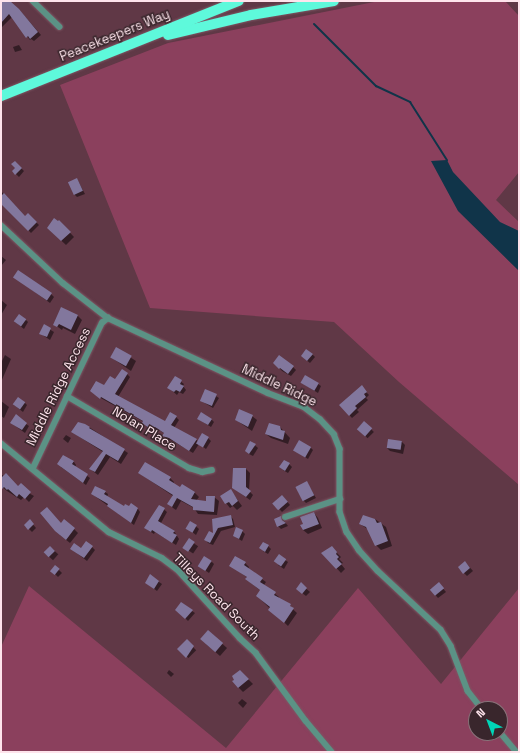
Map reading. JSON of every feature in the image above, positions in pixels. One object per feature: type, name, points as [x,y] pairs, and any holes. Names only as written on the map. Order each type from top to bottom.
[{"type":"highway","points":[[136,42],[251,15],[334,1]]},
{"type":"highway","name":"Peacekeepers Way","points":[[1,96],[235,2]]},
{"type":"street","points":[[33,1],[60,27]]},
{"type":"street","name":"Middle Ridge","points":[[1,225],[63,283],[108,318],[268,393],[304,407],[320,419],[334,434],[340,449],[340,499],[342,522],[350,538],[387,580],[441,630],[451,646],[468,692],[475,701]]},
{"type":"street","name":"Middle Ridge Access","points":[[33,468],[102,323],[108,318]]},
{"type":"street","name":"Nolan Place","points":[[67,396],[189,468],[202,472],[212,470]]},
{"type":"street","name":"Tilleys Road South","points":[[1,443],[109,532],[162,558],[179,571],[240,638],[256,653],[306,721],[332,752]]},
{"type":"street","points":[[285,517],[340,499]]},
{"type":"street","points":[[507,741],[516,752]]},
{"type":"shaded area","points":[[379,1],[505,1],[519,16],[519,172],[496,200],[519,222],[519,485],[399,382],[334,322],[150,308],[60,85],[168,43]]},
{"type":"shaded area","points":[[29,586],[226,748],[358,588],[441,684],[519,588],[519,752],[1,752],[1,647]]},
{"type":"water","points":[[447,160],[453,172],[500,222],[519,231],[519,271],[458,211],[431,161]]},
{"type":"building","points":[[1,1],[10,1],[19,9],[38,32],[30,39],[28,36],[26,38],[9,14],[1,23]]},
{"type":"building","points":[[15,161],[22,168],[15,175],[12,171],[15,168],[11,164]]},
{"type":"building","points":[[77,178],[83,191],[74,195],[68,182]]},
{"type":"building","points":[[4,193],[25,216],[28,213],[37,222],[28,231],[1,204],[1,196]]},
{"type":"building","points":[[54,218],[58,221],[59,220],[71,232],[61,241],[47,228]]},
{"type":"building","points":[[18,270],[52,293],[47,300],[13,277]]},
{"type":"building","points":[[61,307],[78,315],[71,330],[59,324],[57,327],[53,325]]},
{"type":"building","points":[[19,314],[26,319],[21,327],[14,321]]},
{"type":"building","points":[[44,324],[51,328],[47,337],[39,334]]},
{"type":"building","points":[[116,347],[132,356],[126,366],[110,357]]},
{"type":"building","points":[[306,349],[313,354],[307,361],[301,356]]},
{"type":"building","points":[[279,355],[294,366],[288,374],[280,368],[279,369],[273,363]]},
{"type":"building","points":[[122,369],[128,373],[115,394],[165,421],[170,412],[177,416],[171,425],[197,439],[189,451],[169,438],[162,436],[164,433],[155,427],[149,428],[142,423],[143,421],[101,397],[100,399],[90,391],[96,381],[104,385],[110,376],[115,379]]},
{"type":"building","points":[[305,375],[319,383],[314,391],[300,383]]},
{"type":"building","points":[[175,376],[182,380],[180,384],[184,386],[180,392],[176,390],[174,392],[167,388]]},
{"type":"building","points":[[362,385],[367,392],[364,394],[366,397],[355,406],[357,408],[349,416],[339,405]]},
{"type":"building","points":[[205,389],[217,394],[212,406],[200,401]]},
{"type":"building","points":[[18,397],[25,402],[20,410],[13,404]]},
{"type":"building","points":[[239,409],[253,415],[248,427],[235,420]]},
{"type":"building","points":[[201,412],[212,419],[208,425],[197,419]]},
{"type":"building","points":[[16,414],[27,423],[22,430],[10,423]]},
{"type":"building","points":[[364,421],[372,428],[365,437],[357,429]]},
{"type":"building","points":[[78,422],[85,424],[90,427],[89,428],[125,449],[118,461],[106,454],[95,472],[89,469],[103,451],[71,432]]},
{"type":"building","points":[[269,423],[280,426],[281,430],[285,431],[283,440],[265,434]]},
{"type":"building","points":[[202,433],[209,437],[203,447],[196,443]]},
{"type":"building","points":[[388,439],[402,441],[401,450],[387,448]]},
{"type":"building","points":[[299,440],[311,447],[305,457],[293,450]]},
{"type":"building","points":[[250,441],[256,444],[249,454],[245,451]]},
{"type":"building","points":[[63,455],[74,461],[72,464],[88,474],[83,483],[57,464]]},
{"type":"building","points":[[284,460],[290,463],[285,471],[279,467]]},
{"type":"building","points":[[145,462],[171,477],[169,480],[180,487],[182,484],[195,492],[191,499],[206,501],[206,496],[215,496],[214,512],[193,510],[193,507],[177,498],[172,507],[167,504],[173,495],[138,473]]},
{"type":"building","points":[[233,468],[246,468],[246,487],[251,491],[246,497],[232,488]]},
{"type":"building","points":[[6,473],[18,486],[21,483],[31,492],[25,499],[19,494],[17,497],[4,487],[1,490],[1,478]]},
{"type":"building","points":[[307,481],[314,495],[303,501],[295,487]]},
{"type":"building","points":[[95,486],[106,491],[104,494],[124,506],[125,504],[129,506],[131,503],[138,508],[131,523],[107,506],[108,504],[91,494]]},
{"type":"building","points":[[231,489],[238,501],[232,506],[229,502],[225,504],[220,496]]},
{"type":"building","points":[[282,495],[288,502],[278,510],[272,504]]},
{"type":"building","points":[[159,505],[165,508],[158,521],[175,531],[173,533],[177,535],[172,543],[152,530],[151,532],[144,528]]},
{"type":"building","points":[[47,507],[61,523],[64,519],[75,528],[66,540],[55,531],[40,513]]},
{"type":"building","points":[[314,512],[319,524],[303,530],[300,525],[303,524],[300,517]]},
{"type":"building","points":[[231,515],[233,525],[218,528],[210,543],[204,540],[209,531],[213,533],[212,519]]},
{"type":"building","points":[[363,515],[375,519],[377,523],[381,522],[388,541],[375,546],[366,527],[359,524]]},
{"type":"building","points":[[281,516],[282,520],[286,523],[277,527],[274,519]]},
{"type":"building","points":[[30,519],[34,524],[28,530],[24,525]]},
{"type":"building","points":[[190,521],[197,525],[192,533],[186,529]]},
{"type":"building","points":[[236,527],[243,530],[239,539],[233,536]]},
{"type":"building","points":[[189,538],[195,542],[188,552],[182,548]]},
{"type":"building","points":[[86,541],[93,546],[84,558],[70,549],[74,543],[81,548]]},
{"type":"building","points":[[263,542],[269,545],[265,552],[259,548]]},
{"type":"building","points":[[50,546],[55,551],[49,557],[44,552]]},
{"type":"building","points":[[332,546],[339,557],[337,559],[342,564],[336,569],[321,553]]},
{"type":"building","points":[[279,554],[286,559],[281,567],[274,561]]},
{"type":"building","points":[[204,556],[212,561],[205,571],[198,566]]},
{"type":"building","points":[[235,556],[246,562],[244,565],[263,578],[260,582],[276,592],[274,595],[291,604],[290,606],[294,608],[284,623],[268,610],[270,607],[256,596],[260,590],[245,579],[247,577],[229,566]]},
{"type":"building","points":[[465,561],[470,568],[463,574],[458,567]]},
{"type":"building","points":[[55,565],[60,569],[55,575],[50,571]]},
{"type":"building","points":[[150,574],[159,581],[154,589],[145,583]]},
{"type":"building","points":[[301,582],[307,588],[302,594],[296,589]]},
{"type":"building","points":[[439,582],[444,588],[435,596],[430,590]]},
{"type":"building","points":[[181,602],[193,610],[185,619],[175,610]]},
{"type":"building","points":[[208,630],[223,643],[215,652],[200,639]]},
{"type":"building","points":[[187,639],[194,646],[186,658],[177,649]]},
{"type":"building","points":[[240,670],[249,679],[238,688],[232,681],[234,680],[232,676]]},
{"type":"waterway","points":[[314,24],[376,86],[410,102],[447,160]]}]
